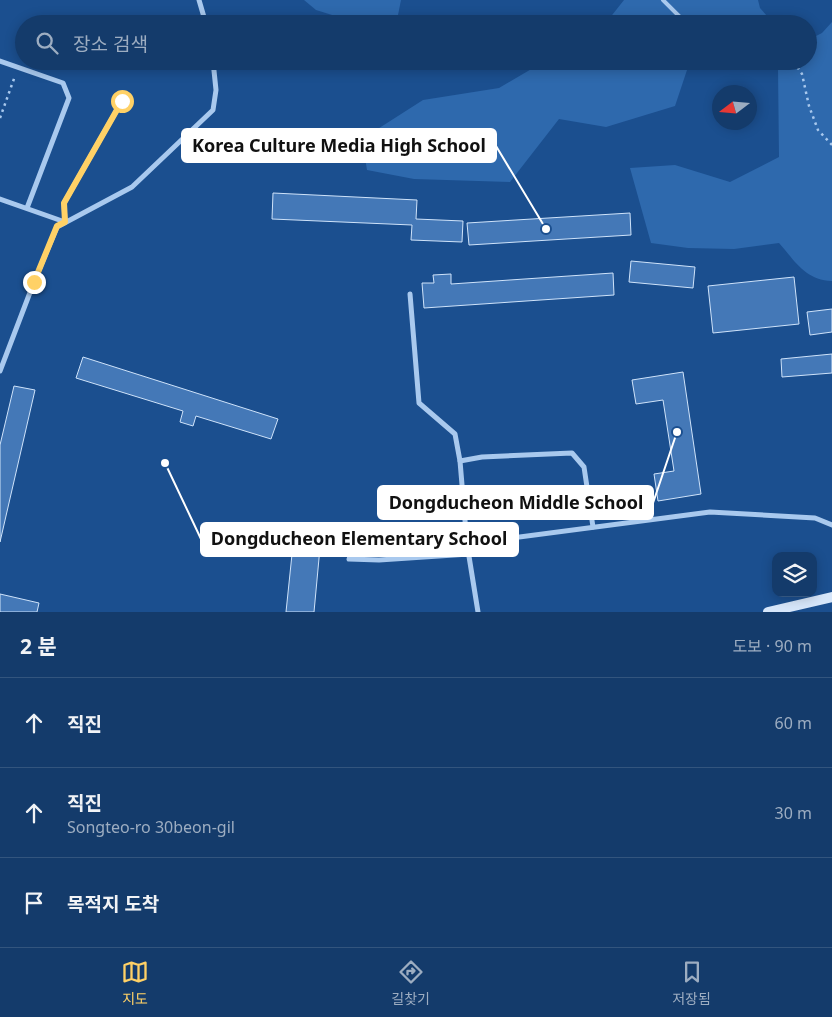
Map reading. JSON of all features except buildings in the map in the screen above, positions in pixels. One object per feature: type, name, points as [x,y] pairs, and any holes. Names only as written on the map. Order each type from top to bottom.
[{"type":"main road","points":[[768,612],[832,597]]},
{"type":"street","points":[[199,0],[203,15]]},
{"type":"street","points":[[0,61],[15,66]]},
{"type":"street","points":[[26,70],[63,83],[68,98],[27,208]]},
{"type":"street","points":[[0,371],[57,226],[132,187],[213,110],[216,90],[215,70]]},
{"type":"street","points":[[65,222],[64,203],[122,101]]},
{"type":"street","points":[[0,199],[65,222]]},
{"type":"street","points":[[410,294],[419,403],[454,434],[460,461],[467,544],[478,612]]},
{"type":"street","points":[[460,461],[482,457],[572,452],[584,467],[593,527]]},
{"type":"street","points":[[467,544],[710,512],[815,518],[832,525]]},
{"type":"street","points":[[349,559],[379,560],[469,554]]},
{"type":"lane","points":[[663,0],[678,15]]},
{"type":"path","points":[[0,118],[17,70]]},
{"type":"path","points":[[799,70],[818,130],[832,145]]},
{"type":"shaded area","points":[[304,0],[401,0],[398,15],[332,15],[316,10]]},
{"type":"shaded area","points":[[624,0],[758,0],[760,8],[766,15],[612,15]]},
{"type":"shaded area","points":[[832,22],[832,281],[815,277],[801,268],[779,243],[734,249],[688,248],[651,243],[630,168],[675,165],[730,182],[779,157],[778,70],[817,70],[817,36]]},
{"type":"shaded area","points":[[530,70],[687,70],[675,106],[606,127],[559,119],[510,182],[414,179],[367,170],[362,139],[423,100],[499,88]]},
{"type":"place","name":"Korea Culture Media High School","points":[[546,229]]},
{"type":"place","name":"Dongducheon Middle School","points":[[677,432]]},
{"type":"place","name":"Dongducheon Elementary School","points":[[165,463]]},
{"type":"route","points":[[34,282],[57,226],[65,222],[64,203],[122,101]]}]
